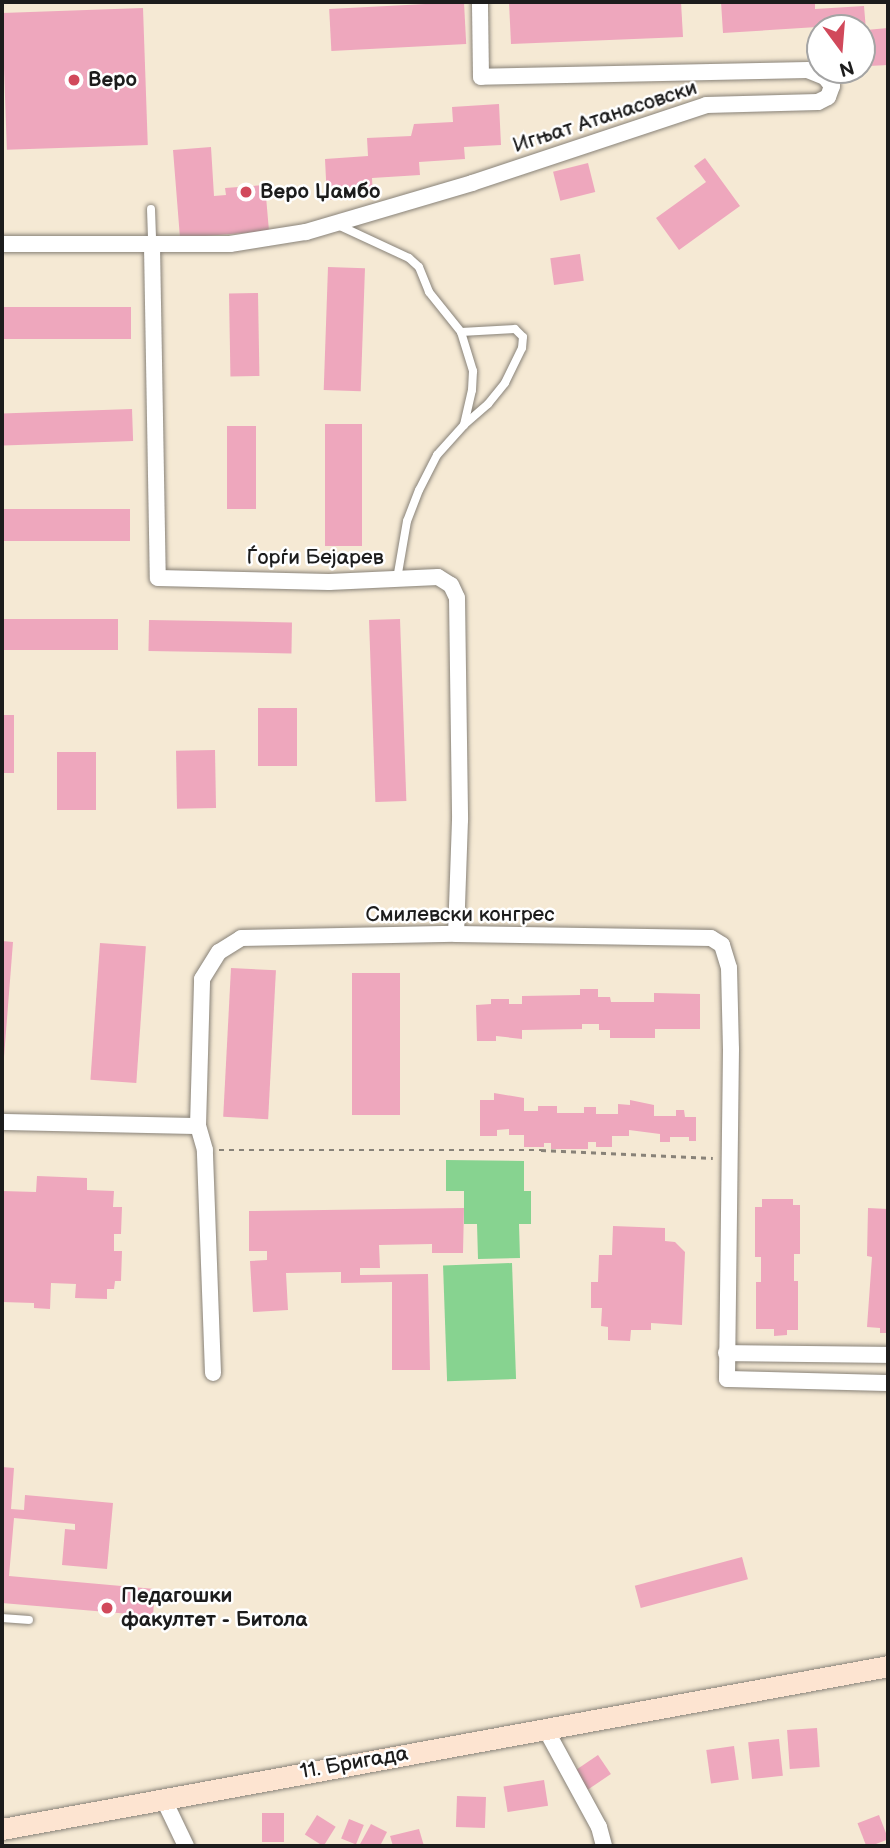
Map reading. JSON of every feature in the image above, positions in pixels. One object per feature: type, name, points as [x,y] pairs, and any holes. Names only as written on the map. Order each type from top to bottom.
[{"type":"main road","name":"11. Бригада","points":[[2,1829],[888,1666]]},
{"type":"main road","name":"11. Бригада","points":[[2,1824],[26,1823]]},
{"type":"street","name":"Игњат Атанасовски","points":[[2,244],[230,244],[306,232],[472,183],[694,108],[706,105],[818,102],[828,97],[832,86],[825,77],[808,70],[481,78],[480,2]]},
{"type":"street","name":"Ѓорѓи Бејарев","points":[[152,246],[158,578],[329,582],[438,577],[451,584],[457,598],[460,820],[456,934]]},
{"type":"street","name":"Смилевски конгрес","points":[[213,1373],[205,1150],[198,1126],[202,979],[219,952],[241,939],[456,934],[711,938],[722,945],[729,968],[727,1380],[888,1383]]},
{"type":"street","points":[[2,1122],[198,1126]]},
{"type":"street","points":[[726,1353],[888,1356]]},
{"type":"street","points":[[545,1728],[599,1828],[604,1846]]},
{"type":"street","points":[[163,1798],[186,1846]]},
{"type":"lane","points":[[151,209],[152,246]]},
{"type":"lane","points":[[335,223],[409,258],[419,267],[429,292],[461,332],[473,371],[472,390],[464,425]]},
{"type":"lane","points":[[397,579],[407,521],[419,489],[437,455],[505,383],[522,348],[523,337],[515,329],[461,332]]},
{"type":"lane","points":[[2,1618],[29,1620]]},
{"type":"path","points":[[205,1150],[541,1150],[729,1159]]},
{"type":"green space","points":[[446,1160],[524,1161],[524,1191],[531,1191],[531,1224],[519,1224],[520,1258],[478,1259],[477,1224],[464,1224],[464,1191],[446,1191]]},
{"type":"green space","points":[[512,1263],[516,1379],[447,1381],[443,1265]]},
{"type":"building","points":[[464,2],[466,44],[331,51],[329,9]]},
{"type":"building","points":[[509,2],[681,2],[683,37],[511,44]]},
{"type":"building","points":[[721,2],[815,2],[815,9],[864,6],[865,14],[806,14],[806,28],[723,33]]},
{"type":"building","name":"Веро","points":[[143,8],[148,145],[7,150],[2,13]]},
{"type":"building","points":[[888,28],[888,65],[876,66],[876,29]]},
{"type":"building","points":[[499,104],[501,145],[464,147],[465,159],[419,162],[420,175],[372,178],[373,196],[327,200],[325,159],[368,156],[367,138],[411,136],[414,124],[453,122],[452,107]]},
{"type":"building","name":"Веро Џамбо","points":[[211,147],[214,196],[226,195],[225,188],[265,185],[269,231],[180,238],[173,150]]},
{"type":"building","points":[[705,158],[740,206],[679,250],[656,218],[706,182],[694,166]]},
{"type":"building","points":[[588,163],[595,192],[560,201],[553,172]]},
{"type":"building","points":[[580,254],[584,281],[554,285],[550,258]]},
{"type":"building","points":[[328,267],[365,268],[361,391],[324,390]]},
{"type":"building","points":[[258,293],[259,376],[230,376],[229,294]]},
{"type":"building","points":[[2,307],[131,307],[131,339],[2,339]]},
{"type":"building","points":[[132,409],[133,441],[3,446],[2,414]]},
{"type":"building","points":[[325,424],[362,424],[362,546],[325,546]]},
{"type":"building","points":[[227,426],[256,426],[256,509],[227,509]]},
{"type":"building","points":[[2,509],[130,509],[130,541],[2,541]]},
{"type":"building","points":[[2,619],[118,619],[118,650],[2,650]]},
{"type":"building","points":[[400,619],[406,801],[375,802],[369,620]]},
{"type":"building","points":[[149,620],[292,622],[291,653],[148,651]]},
{"type":"building","points":[[258,708],[297,708],[297,766],[258,766]]},
{"type":"building","points":[[2,715],[14,715],[14,773],[2,773]]},
{"type":"building","points":[[215,750],[216,808],[177,809],[176,751]]},
{"type":"building","points":[[57,752],[96,752],[96,810],[57,810]]},
{"type":"building","points":[[2,941],[13,942],[4,1057],[2,1057]]},
{"type":"building","points":[[100,943],[146,946],[136,1083],[90,1080]]},
{"type":"building","points":[[231,968],[276,970],[268,1119],[223,1117]]},
{"type":"building","points":[[352,973],[400,973],[400,1115],[352,1115]]},
{"type":"building","points":[[580,989],[598,989],[598,997],[610,997],[611,1002],[654,1002],[654,993],[700,994],[700,1029],[655,1029],[655,1038],[610,1038],[610,1030],[599,1030],[599,1024],[582,1024],[582,1029],[522,1030],[522,1039],[496,1036],[496,1041],[477,1041],[476,1005],[491,1004],[491,999],[509,999],[509,1004],[522,1004],[522,996],[580,995]]},
{"type":"building","points":[[494,1093],[524,1098],[524,1111],[538,1111],[538,1106],[557,1106],[557,1113],[584,1113],[584,1107],[596,1107],[596,1114],[618,1114],[618,1104],[630,1105],[630,1100],[654,1105],[654,1116],[676,1116],[676,1110],[684,1110],[685,1117],[696,1117],[696,1141],[689,1141],[689,1137],[670,1137],[670,1142],[660,1142],[660,1134],[629,1130],[629,1136],[612,1136],[612,1147],[596,1147],[596,1142],[588,1142],[588,1149],[551,1149],[551,1143],[544,1143],[544,1147],[524,1147],[524,1135],[509,1135],[509,1129],[497,1130],[497,1136],[480,1136],[480,1100],[494,1100]]},
{"type":"building","points":[[37,1176],[87,1178],[87,1190],[114,1191],[113,1207],[122,1207],[121,1234],[114,1234],[114,1251],[122,1251],[121,1281],[115,1281],[114,1289],[107,1289],[107,1299],[75,1298],[76,1284],[51,1283],[50,1309],[34,1308],[34,1303],[2,1302],[2,1191],[36,1192]]},
{"type":"building","points":[[762,1199],[793,1199],[793,1205],[800,1205],[800,1254],[794,1254],[794,1281],[798,1281],[798,1330],[787,1330],[787,1335],[774,1336],[774,1329],[756,1329],[756,1282],[761,1282],[761,1257],[755,1257],[755,1207],[762,1207]]},
{"type":"building","points":[[464,1208],[463,1253],[432,1253],[432,1244],[379,1245],[380,1268],[360,1268],[360,1275],[428,1274],[430,1370],[392,1370],[392,1282],[341,1283],[341,1272],[286,1273],[288,1310],[253,1312],[250,1261],[267,1260],[267,1251],[249,1251],[249,1211]]},
{"type":"building","points":[[868,1208],[888,1209],[888,1333],[880,1333],[880,1328],[867,1327],[872,1257],[867,1256]]},
{"type":"building","points":[[613,1226],[665,1228],[665,1241],[675,1242],[685,1252],[682,1325],[651,1323],[651,1330],[631,1330],[630,1341],[608,1340],[608,1327],[601,1326],[602,1308],[591,1308],[591,1282],[598,1282],[599,1255],[612,1255]]},
{"type":"building","points":[[2,1467],[14,1468],[11,1509],[24,1510],[25,1495],[113,1503],[107,1569],[62,1565],[65,1529],[75,1530],[75,1524],[14,1518],[9,1576],[155,1589],[153,1616],[2,1603]]},
{"type":"building","points":[[742,1557],[748,1579],[641,1608],[635,1586]]},
{"type":"building","points":[[817,1728],[820,1767],[790,1769],[787,1730]]},
{"type":"building","points":[[779,1739],[783,1776],[752,1779],[748,1742]]},
{"type":"building","points":[[734,1746],[739,1780],[711,1784],[706,1750]]},
{"type":"building","points":[[598,1755],[611,1774],[588,1790],[575,1771]]},
{"type":"building","points":[[544,1780],[548,1806],[508,1812],[504,1786]]},
{"type":"building","points":[[457,1796],[486,1797],[485,1828],[456,1827]]},
{"type":"building","points":[[262,1813],[284,1813],[284,1842],[262,1842]]},
{"type":"building","points":[[317,1815],[336,1827],[324,1846],[305,1835]]},
{"type":"building","points":[[879,1815],[888,1839],[866,1846],[858,1823]]},
{"type":"building","points":[[349,1819],[364,1825],[356,1844],[341,1838]]},
{"type":"building","points":[[371,1824],[387,1832],[380,1846],[359,1846]]},
{"type":"building","points":[[419,1829],[424,1846],[393,1846],[390,1836]]},
{"type":"place","name":"Веро","points":[[74,80]]},
{"type":"place","name":"Веро Џамбо","points":[[246,192]]},
{"type":"place","name":"Педагошки факултет - Битола","points":[[107,1608]]}]
